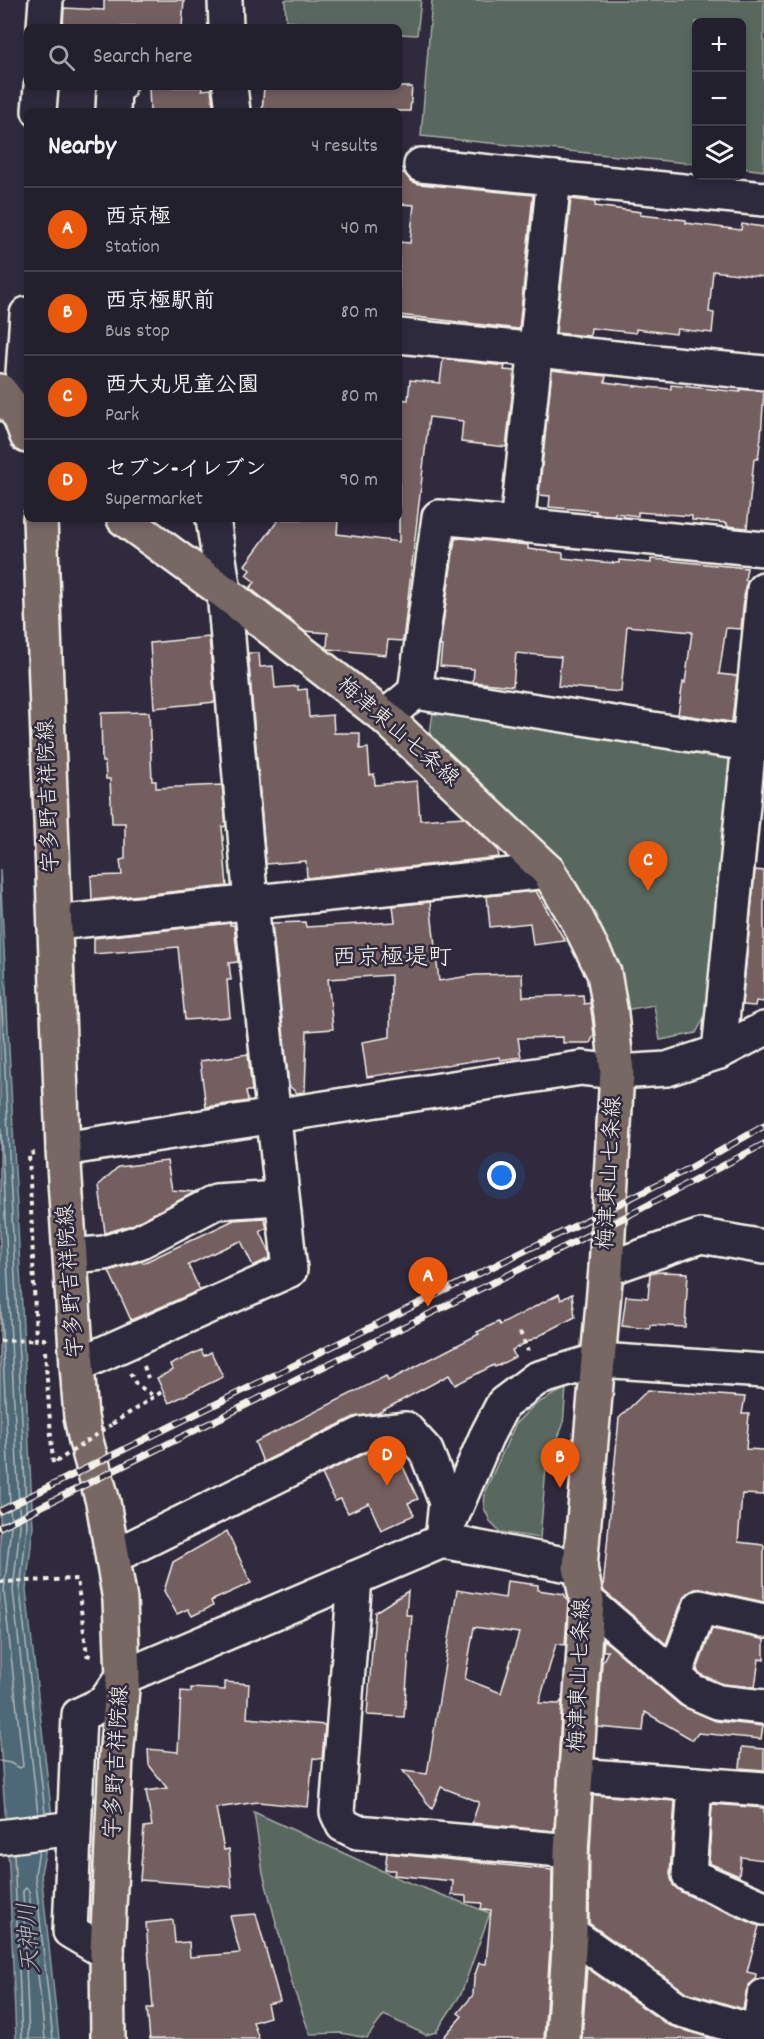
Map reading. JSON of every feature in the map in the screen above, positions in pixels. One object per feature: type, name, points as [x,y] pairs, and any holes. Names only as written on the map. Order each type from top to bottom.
[{"type":"main road","points":[[0,391],[23,426]]},
{"type":"main road","name":"宇多野吉祥院線","points":[[40,522],[55,924],[50,1151],[71,1256],[81,1417],[103,1502],[120,1600],[113,1669],[116,1758],[107,1953],[108,2039]]},
{"type":"main road","name":"梅津東山七条線","points":[[128,522],[224,592],[385,717],[548,871],[577,919],[604,973],[617,1072],[606,1269],[580,1567],[587,1600],[571,1851],[570,1933],[563,2039]]},
{"type":"street","points":[[44,24],[46,0]]},
{"type":"street","points":[[225,0],[226,24]]},
{"type":"street","points":[[39,108],[41,90]]},
{"type":"street","points":[[113,108],[115,90]]},
{"type":"street","points":[[230,90],[233,108]]},
{"type":"street","points":[[421,165],[764,199]]},
{"type":"street","points":[[517,525],[554,178]]},
{"type":"street","points":[[402,336],[764,373]]},
{"type":"street","points":[[23,426],[24,398]]},
{"type":"street","points":[[385,717],[415,692],[439,517],[764,549]]},
{"type":"street","points":[[77,1365],[290,1270],[250,903],[224,592],[213,522]]},
{"type":"street","points":[[719,1052],[756,744],[764,589]]},
{"type":"street","points":[[415,692],[756,744]]},
{"type":"street","points":[[55,924],[548,871]]},
{"type":"street","points":[[50,1151],[581,1068],[617,1072],[667,1069],[719,1052],[764,1029]]},
{"type":"street","points":[[71,1256],[104,1253],[139,1242],[216,1202],[282,1198]]},
{"type":"street","points":[[606,1269],[700,1236],[764,1247]]},
{"type":"street","points":[[442,1541],[502,1404],[536,1379],[599,1360],[764,1371]]},
{"type":"street","points":[[114,1556],[362,1434],[406,1429],[426,1451],[446,1502],[442,1541]]},
{"type":"street","points":[[107,1953],[70,1931],[65,1829],[79,1715],[104,1703],[113,1669],[355,1578],[442,1541],[580,1567]]},
{"type":"street","points":[[355,1578],[337,1812],[343,1825],[357,1832],[571,1851]]},
{"type":"street","points":[[587,1600],[692,1691],[718,1702],[764,1707]]},
{"type":"street","points":[[675,1675],[700,1607],[764,1621]]},
{"type":"street","points":[[576,1775],[764,1789]]},
{"type":"street","points":[[695,1784],[689,1875],[764,1908]]},
{"type":"street","points":[[0,1837],[65,1829]]},
{"type":"street","points":[[570,1933],[678,2009],[759,2036],[764,1996]]},
{"type":"path","points":[[34,1340],[29,1154],[50,1151]]},
{"type":"path","points":[[520,1332],[530,1355]]},
{"type":"path","points":[[0,1341],[44,1339],[53,1464],[163,1391]]},
{"type":"path","points":[[144,1389],[155,1397]]},
{"type":"path","points":[[0,1582],[77,1579],[87,1655],[113,1669]]},
{"type":"green space","points":[[285,0],[421,0],[417,35],[402,34],[402,24],[313,24],[286,21]]},
{"type":"green space","points":[[432,0],[764,0],[764,171],[746,169],[746,18],[692,18],[692,164],[421,136]]},
{"type":"green space","points":[[434,706],[725,755],[734,763],[706,1014],[696,1033],[660,1040],[654,1005],[625,1010],[607,951],[441,756],[430,733]]},
{"type":"green space","points":[[566,1388],[563,1425],[546,1468],[540,1538],[500,1532],[491,1523],[484,1508],[485,1491],[516,1423],[534,1405]]},
{"type":"green space","points":[[254,1812],[402,1880],[490,1913],[461,1994],[436,2032],[426,2035],[384,2015],[367,2038],[341,2033],[310,2034],[293,1987],[263,1873]]},
{"type":"water","name":"天神川","points":[[0,869],[33,1527],[26,1590],[52,1818],[41,1873],[59,2039],[16,2039],[9,1867],[0,1741]]},
{"type":"building","points":[[104,0],[184,0],[182,24],[63,24],[64,8],[104,10]]},
{"type":"building","points":[[402,87],[412,87],[410,111],[402,111],[402,108],[262,108],[264,90],[402,90]]},
{"type":"building","points":[[149,90],[211,90],[214,108],[150,108]]},
{"type":"building","points":[[402,173],[411,181],[419,184],[533,195],[519,329],[402,315],[402,242],[410,243],[414,205],[402,204]]},
{"type":"building","points":[[571,199],[595,202],[595,206],[641,212],[640,215],[686,220],[686,223],[741,230],[742,224],[764,227],[764,277],[713,271],[709,312],[714,313],[712,333],[677,329],[676,334],[636,329],[636,333],[591,328],[590,336],[556,333]]},
{"type":"building","points":[[443,359],[505,366],[504,370],[515,371],[506,447],[461,442],[463,421],[429,417],[403,641],[388,640],[386,655],[328,649],[328,633],[304,631],[250,588],[255,582],[246,575],[250,570],[245,565],[277,522],[338,522],[337,534],[399,542],[399,522],[402,522],[402,399],[408,400],[410,380],[440,383]]},
{"type":"building","points":[[552,370],[606,376],[605,382],[645,387],[671,389],[671,385],[740,392],[740,389],[764,391],[761,437],[758,459],[754,459],[747,528],[727,526],[727,523],[692,520],[692,516],[638,512],[638,516],[615,513],[614,515],[595,514],[596,511],[549,507],[550,496],[539,495]]},
{"type":"building","points":[[455,539],[528,545],[528,549],[563,553],[563,558],[600,562],[619,563],[619,560],[651,563],[651,559],[747,568],[745,580],[748,581],[745,587],[741,629],[726,628],[719,674],[737,676],[732,721],[678,714],[692,632],[627,626],[621,692],[558,686],[561,657],[516,653],[513,686],[473,682],[474,669],[440,666],[442,646],[440,645]]},
{"type":"building","points":[[209,637],[215,702],[154,708],[150,643]]},
{"type":"building","points":[[248,653],[259,653],[260,667],[273,666],[275,688],[298,686],[298,690],[307,689],[309,717],[333,715],[334,733],[360,733],[360,749],[368,748],[370,775],[374,774],[375,785],[417,781],[420,820],[464,817],[498,850],[499,857],[307,878],[306,861],[266,864]]},
{"type":"building","points":[[149,712],[152,781],[156,781],[156,788],[222,785],[226,826],[222,827],[227,886],[92,900],[91,876],[122,875],[120,860],[125,859],[125,823],[112,823],[110,779],[106,779],[105,762],[102,762],[101,713]]},
{"type":"building","points":[[755,870],[764,871],[764,1002],[756,1001],[755,1006],[742,1005]]},
{"type":"building","points":[[536,891],[565,941],[533,945],[530,923],[490,927],[487,896]]},
{"type":"building","points":[[430,902],[439,981],[475,975],[522,974],[523,997],[583,995],[584,1004],[590,1003],[594,1035],[590,1043],[563,1043],[563,1037],[518,1038],[521,1057],[500,1060],[499,1057],[367,1077],[362,1042],[390,1037],[391,975],[328,979],[333,1029],[307,1031],[305,1092],[297,1093],[289,1086],[272,923],[305,922],[306,927],[395,922],[393,906]]},
{"type":"building","points":[[230,923],[234,925],[238,962],[229,963],[231,980],[227,980],[230,1017],[185,1020],[178,947],[94,954],[94,938]]},
{"type":"building","points":[[248,1054],[252,1091],[246,1091],[248,1101],[206,1107],[200,1061]]},
{"type":"building","points":[[167,1161],[172,1190],[195,1192],[132,1225],[105,1233],[99,1185],[118,1167]]},
{"type":"building","points":[[264,1218],[267,1228],[260,1231],[270,1258],[253,1266],[241,1241],[224,1248],[188,1265],[200,1290],[131,1320],[109,1271],[142,1261],[143,1263],[234,1220]]},
{"type":"building","points":[[650,1273],[688,1273],[685,1327],[650,1325],[650,1329],[622,1326],[626,1296],[648,1298]]},
{"type":"building","points":[[559,1294],[561,1300],[572,1294],[575,1317],[512,1350],[515,1357],[455,1385],[449,1375],[378,1413],[354,1417],[263,1462],[255,1442],[386,1376],[388,1381],[479,1334],[477,1332],[498,1322],[500,1325]]},
{"type":"building","points":[[201,1350],[204,1356],[211,1352],[223,1377],[169,1403],[157,1378],[173,1370],[170,1365]]},
{"type":"building","points":[[648,1390],[745,1397],[742,1414],[749,1414],[746,1449],[764,1450],[764,1495],[742,1494],[738,1542],[764,1545],[764,1602],[695,1589],[682,1601],[666,1644],[603,1588],[619,1418]]},
{"type":"building","points":[[395,1449],[418,1499],[408,1503],[414,1515],[381,1530],[369,1503],[348,1513],[341,1499],[335,1501],[322,1474],[367,1452]]},
{"type":"building","points":[[227,1531],[251,1583],[211,1601],[213,1606],[192,1616],[188,1609],[177,1614],[164,1591],[173,1562]]},
{"type":"building","points":[[507,1581],[538,1585],[538,1590],[564,1594],[568,1602],[565,1645],[556,1644],[539,1703],[559,1704],[562,1700],[554,1831],[472,1823],[479,1802],[441,1787],[432,1809],[403,1771],[427,1774],[457,1590],[505,1598]],"holes":[[[474,1627],[519,1633],[501,1693],[465,1679]]]},
{"type":"building","points":[[408,1591],[406,1615],[412,1615],[404,1717],[367,1715],[375,1612]]},
{"type":"building","points":[[712,1629],[764,1639],[764,1660],[759,1659],[755,1687],[723,1684],[702,1675],[697,1670]]},
{"type":"building","points":[[604,1640],[680,1705],[716,1721],[763,1726],[761,1739],[698,1733],[693,1740],[645,1712],[643,1731],[598,1727],[602,1663],[608,1651],[603,1651]]},
{"type":"building","points":[[225,1682],[249,1684],[247,1718],[325,1725],[322,1759],[313,1758],[308,1807],[258,1802],[216,1808],[224,1850],[229,1849],[232,1887],[140,1880],[144,1827],[152,1826],[146,1791],[167,1788],[149,1765],[148,1749],[178,1752],[181,1691],[191,1692],[191,1688],[225,1690]]},
{"type":"building","points":[[742,1747],[764,1749],[764,1770],[740,1768]]},
{"type":"building","points":[[593,1795],[675,1801],[670,1874],[673,1885],[681,1892],[759,1926],[747,1972],[756,1974],[755,1980],[749,1985],[743,2009],[686,1992],[589,1923]]},
{"type":"building","points":[[712,1804],[764,1808],[764,1860],[741,1857],[739,1876],[709,1863]]},
{"type":"building","points":[[387,1853],[552,1870],[551,1932],[544,2039],[442,2039],[462,2016],[458,2013],[473,1995],[474,1978],[479,1963],[486,1964],[491,1910],[481,1909],[482,1903],[466,1902],[466,1896],[452,1895],[453,1881],[394,1875],[395,1870],[385,1870]]},
{"type":"building","points":[[256,1914],[280,2001],[267,2004],[270,2017],[253,2022],[259,2039],[150,2039],[147,2008],[153,2008],[146,1923],[173,1920],[175,1943],[189,1942],[190,1957],[240,1953],[230,1916]]},
{"type":"building","points":[[587,1968],[668,2025],[713,2039],[582,2039]]},
{"type":"railway","points":[[0,1511],[587,1220],[690,1168],[764,1126]]},
{"type":"railway","points":[[0,1527],[631,1214],[764,1144]]},
{"type":"place","name":"西大丸児童公園","points":[[648,891]]},
{"type":"place","name":"西京極","points":[[428,1307]]},
{"type":"place","name":"セブン-イレブン","points":[[387,1486]]},
{"type":"place","name":"西京極駅前","points":[[560,1488]]},
{"type":"district","name":"西京極堤町","points":[[392,959]]}]
